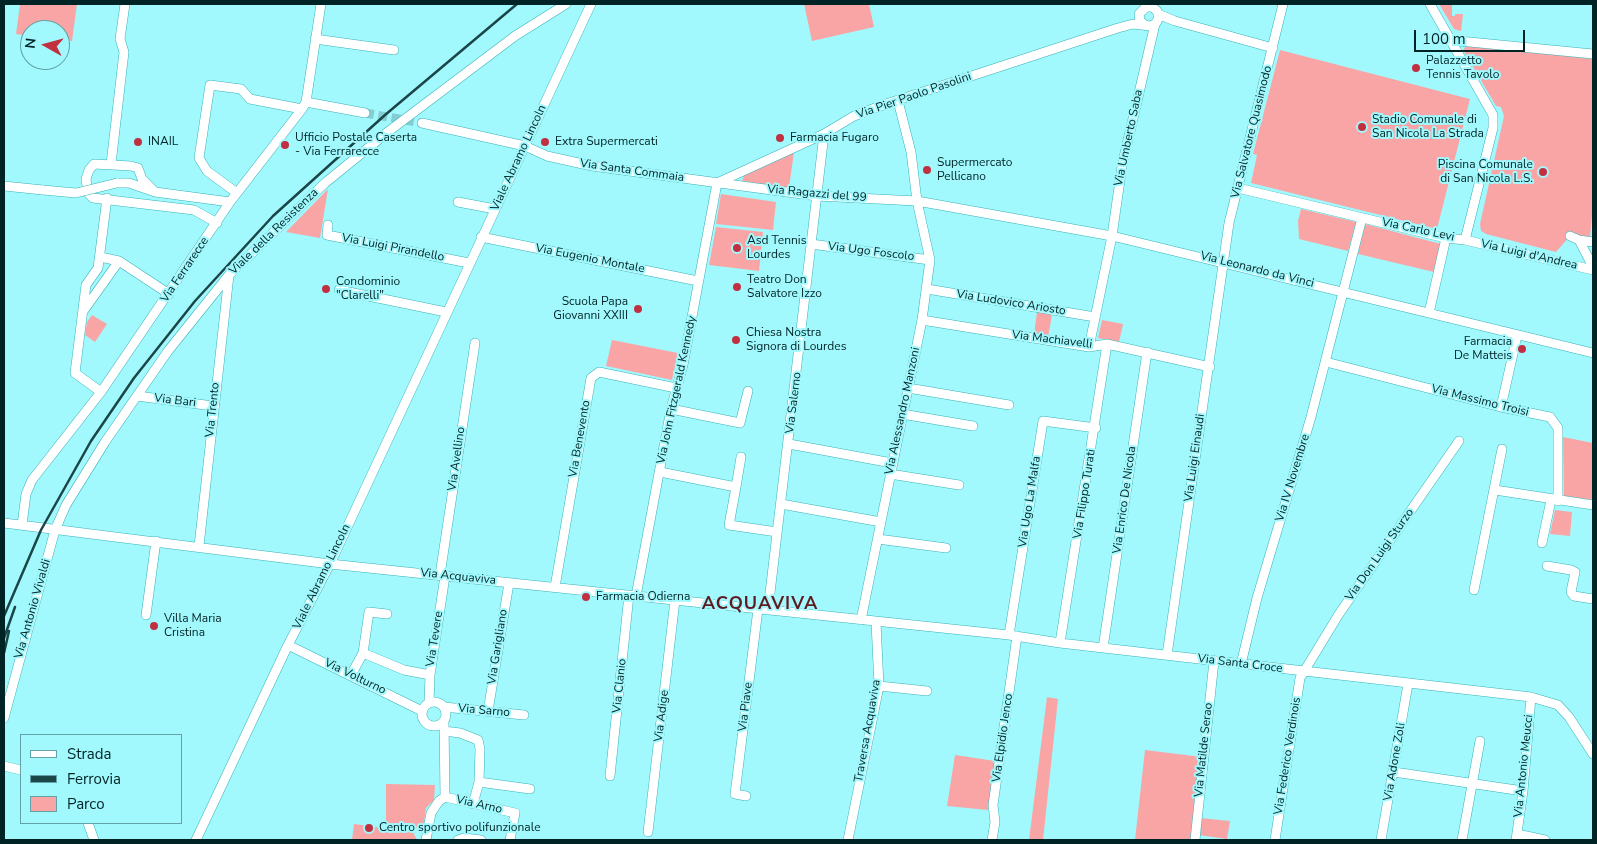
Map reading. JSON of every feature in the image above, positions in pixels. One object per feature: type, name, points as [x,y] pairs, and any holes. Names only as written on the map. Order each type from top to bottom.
[{"type":"street","points":[[111,164],[124,52],[120,39],[125,4]]},
{"type":"street","name":"Via Ferrarecce","points":[[22,525],[26,494],[32,480],[101,392],[230,202],[304,106],[321,4]]},
{"type":"street","name":"Viale della Resistenza","points":[[56,530],[66,505],[105,442],[168,350],[229,275],[324,183],[515,36],[566,4]]},
{"type":"street","name":"Viale Abramo Lincoln","points":[[196,840],[288,645],[330,564],[481,237],[592,4]]},
{"type":"street","name":"Via Salvatore Quasimodo","points":[[1224,261],[1238,188],[1283,4]]},
{"type":"street","name":"Via Carlo Levi","points":[[1238,188],[1446,238],[1465,240],[1493,128],[1493,115],[1430,4]]},
{"type":"street","points":[[1145,7],[1152,7],[1154,18],[1175,21],[1273,48]]},
{"type":"street","name":"Via Umberto Saba","points":[[1090,347],[1112,236],[1122,166],[1154,18],[1140,20],[1145,7]]},
{"type":"street","name":"Via Pier Paolo Pasolini","points":[[1118,28],[1145,7]]},
{"type":"street","name":"Via Pier Paolo Pasolini","points":[[717,183],[824,134],[854,116],[1118,28],[1154,18]]},
{"type":"street","points":[[315,39],[394,50]]},
{"type":"street","points":[[1449,40],[1593,54]]},
{"type":"street","points":[[237,193],[207,172],[199,158],[210,85],[241,89],[250,99],[365,114]]},
{"type":"street","name":"Via Alessandro Manzoni","points":[[861,620],[922,320],[930,260],[917,201],[911,152],[898,101]]},
{"type":"street","name":"Via Santa Commaia","points":[[422,123],[513,143],[522,150],[592,166],[717,183]]},
{"type":"street","name":"Via Salerno","points":[[768,610],[824,134]]},
{"type":"street","points":[[153,204],[136,183],[138,168],[111,164],[94,164],[89,170],[86,179],[88,193],[94,198],[107,198],[194,210],[217,223]]},
{"type":"street","points":[[4,186],[76,193],[117,183],[136,183],[155,192],[230,202]]},
{"type":"street","name":"Via Ragazzi del 99","points":[[717,183],[817,196],[917,201]]},
{"type":"street","name":"Via John Fitzgerald Kennedy","points":[[632,596],[660,472],[671,409],[683,365],[717,183]]},
{"type":"street","points":[[153,204],[152,197],[155,192]]},
{"type":"street","points":[[101,392],[75,373],[86,285],[98,268],[107,198]]},
{"type":"street","name":"Via Leonardo da Vinci","points":[[917,201],[1112,236],[1224,261],[1517,336],[1593,353]]},
{"type":"street","points":[[458,202],[495,209]]},
{"type":"street","name":"Via IV Novembre","points":[[1241,664],[1257,598],[1312,418],[1362,218]]},
{"type":"street","name":"Via Luigi Pirandello","points":[[328,225],[327,235],[469,263]]},
{"type":"street","points":[[1593,235],[1593,242]]},
{"type":"street","name":"Via Eugenio Montale","points":[[481,237],[698,281]]},
{"type":"street","points":[[1429,313],[1446,238]]},
{"type":"street","name":"Via Luigi d'Andrea","points":[[1593,242],[1575,238],[1593,268]]},
{"type":"street","name":"Via Luigi d'Andrea","points":[[1465,240],[1593,268]]},
{"type":"street","name":"Via Ugo Foscolo","points":[[811,244],[930,260]]},
{"type":"street","points":[[100,257],[119,261],[169,294]]},
{"type":"street","points":[[83,312],[119,261]]},
{"type":"street","name":"Via Luigi Einaudi","points":[[1167,655],[1224,261]]},
{"type":"street","name":"Via Trento","points":[[199,546],[229,275]]},
{"type":"street","name":"Via Ludovico Ariosto","points":[[927,289],[1095,317]]},
{"type":"street","points":[[340,290],[446,312]]},
{"type":"street","name":"Via Machiavelli","points":[[922,320],[1090,347],[1107,344],[1210,366]]},
{"type":"street","points":[[1501,407],[1517,336]]},
{"type":"street","name":"Via Avellino","points":[[442,575],[474,343]]},
{"type":"street","name":"Via Filippo Turati","points":[[1060,644],[1096,428],[1107,344]]},
{"type":"street","name":"Via Enrico De Nicola","points":[[1103,648],[1147,352]]},
{"type":"street","name":"Via Massimo Troisi","points":[[1326,362],[1501,407],[1550,417],[1558,428],[1555,500]]},
{"type":"street","name":"Via Benevento","points":[[555,588],[591,378],[599,372],[676,388]]},
{"type":"street","points":[[908,388],[1009,405]]},
{"type":"street","points":[[671,409],[740,423],[748,391]]},
{"type":"street","name":"Via Bari","points":[[137,396],[213,406]]},
{"type":"street","points":[[902,414],[973,426]]},
{"type":"street","name":"Via Ugo La Malfa","points":[[1013,636],[1043,421],[1096,428]]},
{"type":"street","name":"Via Don Luigi Sturzo","points":[[1304,672],[1339,614],[1459,441]]},
{"type":"street","points":[[789,444],[892,463]]},
{"type":"street","points":[[1474,590],[1502,449]]},
{"type":"street","points":[[740,457],[729,525],[777,532]]},
{"type":"street","points":[[660,472],[736,487]]},
{"type":"street","points":[[890,474],[959,485]]},
{"type":"street","points":[[1495,490],[1593,506]]},
{"type":"street","points":[[1542,543],[1555,500]]},
{"type":"street","points":[[781,504],[881,522]]},
{"type":"street","name":"Via Acquaviva","points":[[4,523],[199,546],[330,564],[861,620]]},
{"type":"street","name":"Via Antonio Vivaldi","points":[[4,718],[56,530]]},
{"type":"street","points":[[878,539],[946,548]]},
{"type":"street","points":[[146,616],[156,541]]},
{"type":"street","points":[[1546,566],[1575,572],[1571,592],[1574,596],[1593,600]]},
{"type":"street","name":"Via Tevere","points":[[426,707],[442,575]]},
{"type":"street","name":"Via Garigliano","points":[[488,711],[509,583]]},
{"type":"street","name":"Via Clanio","points":[[610,776],[632,596]]},
{"type":"street","name":"Via Adige","points":[[648,832],[675,600]]},
{"type":"street","name":"Via Piave","points":[[746,796],[735,794],[758,609]]},
{"type":"street","points":[[351,675],[362,653],[369,612],[387,614]]},
{"type":"street","name":"Via Santa Croce","points":[[861,620],[1531,697],[1558,705],[1569,717],[1593,754]]},
{"type":"street","name":"Traversa Acquaviva","points":[[848,840],[879,686],[876,622]]},
{"type":"street","name":"Via Elpidio Jenco","points":[[992,840],[995,822],[993,805],[1013,636]]},
{"type":"street","name":"Via Volturno","points":[[288,645],[351,675],[426,707]]},
{"type":"street","points":[[362,653],[404,670],[430,675]]},
{"type":"street","name":"Via Matilde Serao","points":[[1195,840],[1214,661]]},
{"type":"street","name":"Via Federico Verdinois","points":[[1275,840],[1300,678],[1304,672]]},
{"type":"street","name":"Via Adone Zoli","points":[[1381,840],[1408,684]]},
{"type":"street","points":[[879,686],[927,691]]},
{"type":"street","name":"Via Antonio Meucci","points":[[1531,697],[1523,791],[1516,837],[1545,840]]},
{"type":"street","points":[[444,726],[446,714],[444,707],[439,703],[426,707],[422,718],[427,724],[434,727],[444,726],[478,740],[480,750],[479,782],[473,804]]},
{"type":"street","name":"Via Sarno","points":[[444,707],[524,715]]},
{"type":"street","name":"Via Arno","points":[[444,726],[445,797]]},
{"type":"street","points":[[1462,840],[1480,741]]},
{"type":"street","points":[[4,766],[20,770]]},
{"type":"street","points":[[1394,772],[1523,791]]},
{"type":"street","points":[[479,782],[530,789]]},
{"type":"street","name":"Via Arno","points":[[426,840],[430,813],[439,801],[445,797],[515,813],[510,840]]},
{"type":"street","points":[[88,824],[94,840]]},
{"type":"street","points":[[458,840],[464,838],[481,840]]},
{"type":"green space","points":[[20,4],[77,4],[72,41],[70,41],[70,20],[20,20],[20,35],[16,34]]},
{"type":"green space","points":[[804,4],[869,4],[874,27],[812,41]]},
{"type":"green space","points":[[1439,4],[1452,4],[1452,16],[1463,14],[1461,31],[1454,29]]},
{"type":"green space","name":"Piscina Comunale di San Nicola L.S.","points":[[1467,45],[1593,59],[1593,204],[1590,237],[1570,236],[1556,252],[1486,234],[1481,231],[1480,224],[1504,116],[1501,107],[1496,106],[1463,50]]},
{"type":"green space","name":"Stadio Comunale di San Nicola La Strada","points":[[1280,50],[1470,99],[1437,229],[1251,183],[1257,155],[1253,154]]},
{"type":"green space","points":[[794,152],[789,188],[742,181],[744,175]]},
{"type":"green space","points":[[328,189],[320,238],[286,232]]},
{"type":"green space","points":[[721,194],[776,202],[773,230],[716,224]]},
{"type":"green space","points":[[1301,209],[1356,222],[1348,251],[1299,239],[1298,221]]},
{"type":"green space","points":[[1365,224],[1441,244],[1434,272],[1358,254]]},
{"type":"green space","name":"Asd Tennis Lourdes","points":[[716,227],[763,232],[759,271],[709,265]]},
{"type":"green space","points":[[1037,312],[1052,315],[1048,337],[1034,335]]},
{"type":"green space","points":[[92,315],[107,324],[95,342],[85,335],[87,322]]},
{"type":"green space","points":[[1102,320],[1123,324],[1119,342],[1098,338]]},
{"type":"green space","points":[[612,340],[678,353],[672,380],[606,366]]},
{"type":"green space","points":[[1563,437],[1593,443],[1593,500],[1564,496]]},
{"type":"green space","points":[[1555,510],[1572,512],[1570,536],[1550,534]]},
{"type":"green space","points":[[1047,697],[1058,699],[1043,840],[1029,840]]},
{"type":"green space","points":[[1145,750],[1202,757],[1192,840],[1135,840]]},
{"type":"green space","points":[[955,755],[995,761],[988,810],[947,806]]},
{"type":"green space","points":[[386,784],[435,785],[434,800],[426,808],[423,829],[386,823]]},
{"type":"green space","points":[[1200,818],[1230,821],[1227,839],[1198,835]]},
{"type":"green space","name":"Centro sportivo polifunzionale","points":[[354,824],[413,832],[417,840],[352,840]]},
{"type":"tunnel","points":[[365,113],[422,123]]},
{"type":"railway","points":[[4,616],[41,530],[91,441],[134,378],[195,301],[273,216],[385,115],[517,4]]},
{"type":"railway","points":[[4,638],[15,607]]},
{"type":"railway","points":[[4,653],[9,631]]},
{"type":"place","name":"Palazzetto Tennis Tavolo","points":[[1416,68]]},
{"type":"place","name":"Stadio Comunale di San Nicola La Strada","points":[[1362,127]]},
{"type":"place","name":"Farmacia Fugaro","points":[[780,138]]},
{"type":"place","name":"INAIL","points":[[138,142]]},
{"type":"place","name":"Extra Supermercati","points":[[545,142]]},
{"type":"place","name":"Ufficio Postale Caserta - Via Ferrarecce","points":[[285,145]]},
{"type":"place","name":"Supermercato Pellicano","points":[[927,170]]},
{"type":"place","name":"Piscina Comunale di San Nicola L.S.","points":[[1543,172]]},
{"type":"place","name":"Asd Tennis Lourdes","points":[[737,248]]},
{"type":"place","name":"Teatro Don Salvatore Izzo","points":[[737,287]]},
{"type":"place","name":"Condominio \"Clarelli\"","points":[[326,289]]},
{"type":"place","name":"Scuola Papa Giovanni XXIII","points":[[638,309]]},
{"type":"place","name":"Chiesa Nostra Signora di Lourdes","points":[[736,340]]},
{"type":"place","name":"Farmacia De Matteis","points":[[1522,349]]},
{"type":"place","name":"Farmacia Odierna","points":[[586,597]]},
{"type":"place","name":"Villa Maria Cristina","points":[[154,626]]},
{"type":"place","name":"Centro sportivo polifunzionale","points":[[369,828]]},
{"type":"district","name":"ACQUAVIVA","points":[[760,605]]}]
